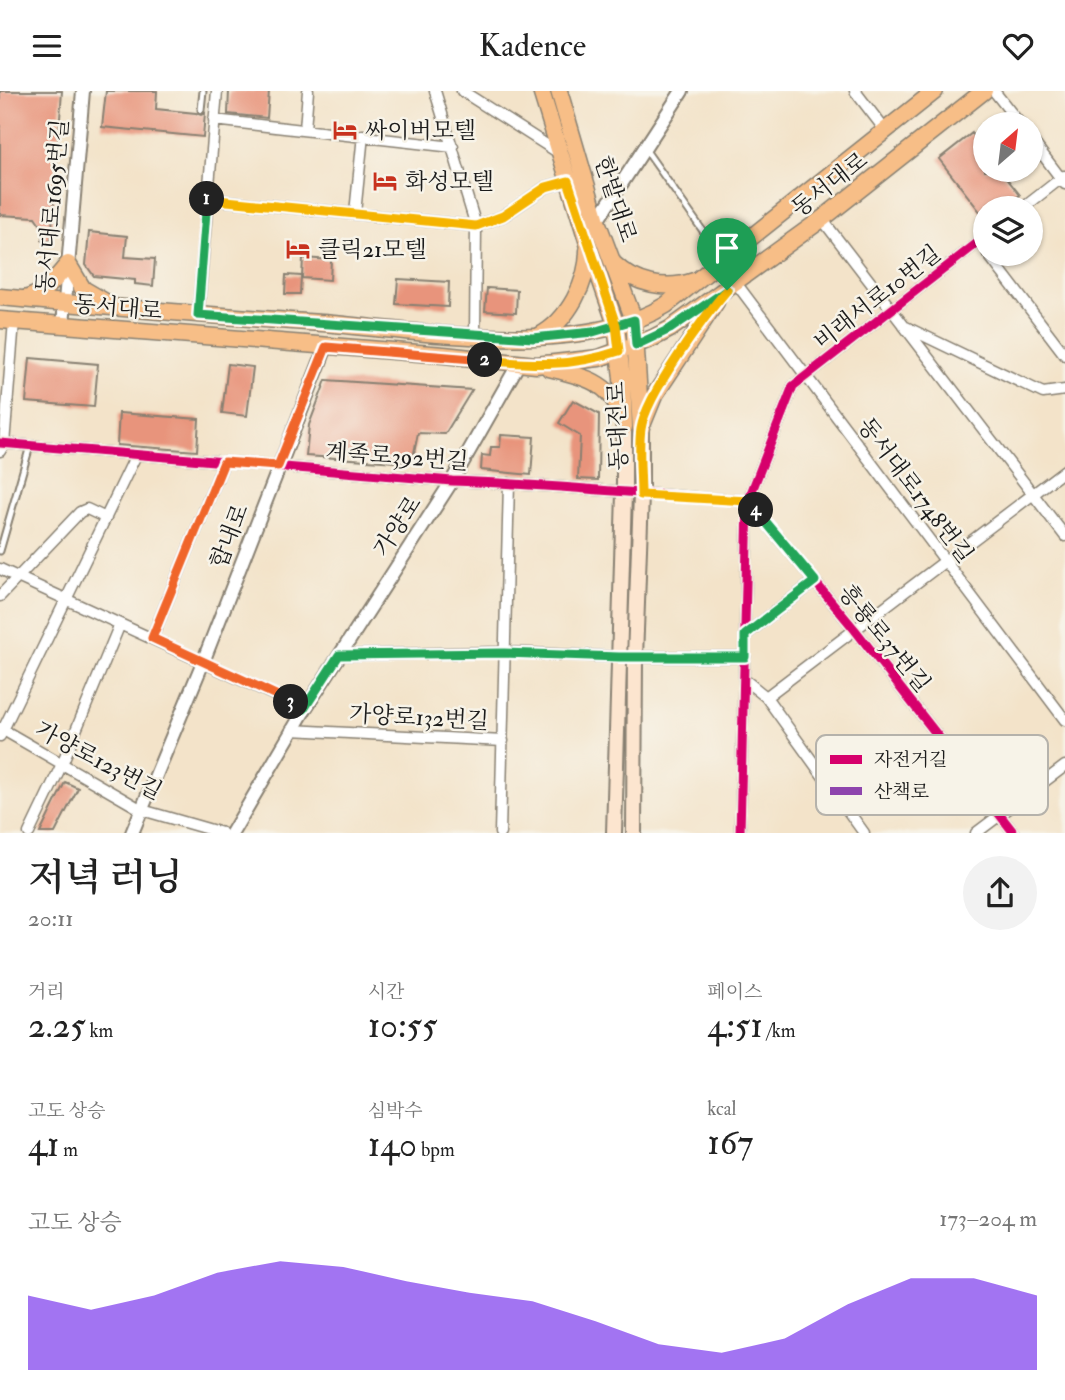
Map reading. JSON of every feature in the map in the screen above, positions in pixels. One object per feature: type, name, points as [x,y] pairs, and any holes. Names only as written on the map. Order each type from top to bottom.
[{"type":"main road","name":"한밭대로","points":[[541,91],[616,325]]},
{"type":"main road","name":"한밭대로","points":[[559,91],[597,221],[634,320]]},
{"type":"main road","name":"동서대로","points":[[0,297],[198,315],[475,335],[533,338],[593,332],[656,311],[935,91]]},
{"type":"main road","name":"동서대로","points":[[7,321],[536,365],[591,359],[636,345],[670,329],[822,219],[984,91]]},
{"type":"main road","points":[[533,338],[554,326],[572,303],[586,269],[587,240]]},
{"type":"main road","points":[[612,263],[634,278],[656,285],[681,285],[702,277]]},
{"type":"main road","points":[[22,299],[31,297],[51,284],[68,264],[83,289],[118,308]]},
{"type":"main road","points":[[641,428],[649,406],[667,376],[712,308],[732,286]]},
{"type":"main road","name":"동대전로","points":[[634,320],[641,428],[634,833]]},
{"type":"main road","name":"동대전로","points":[[614,833],[624,493],[624,427],[616,325]]},
{"type":"main road","points":[[536,365],[589,379],[608,390],[617,402],[624,427]]},
{"type":"street","name":"동서대로1695번길","points":[[63,325],[83,91]]},
{"type":"street","points":[[198,315],[217,91]]},
{"type":"street","points":[[305,129],[308,91]]},
{"type":"street","points":[[435,91],[476,226],[475,335]]},
{"type":"street","name":"한밭대로","points":[[461,91],[559,153]]},
{"type":"street","points":[[855,91],[885,130]]},
{"type":"street","points":[[994,91],[1011,112]]},
{"type":"street","points":[[597,221],[680,92]]},
{"type":"street","points":[[214,120],[453,147]]},
{"type":"street","points":[[355,213],[363,135]]},
{"type":"street","points":[[1040,196],[1064,179],[1043,154]]},
{"type":"street","points":[[207,199],[476,226],[503,216],[546,187],[568,181]]},
{"type":"street","points":[[822,219],[1065,536]]},
{"type":"street","name":"비래서로10번길","points":[[748,501],[793,386],[892,310],[973,254]]},
{"type":"street","points":[[999,266],[1065,355]]},
{"type":"street","name":"동서대로1748번길","points":[[732,286],[806,376],[1065,720]]},
{"type":"street","points":[[1,446],[7,321]]},
{"type":"street","points":[[903,325],[1043,393],[1065,390]]},
{"type":"street","name":"합내로","points":[[132,833],[203,662],[326,347]]},
{"type":"street","name":"가양로","points":[[232,833],[304,709],[452,481],[519,363]]},
{"type":"street","name":"계족로392번길","points":[[1,446],[30,446],[624,493]]},
{"type":"street","points":[[1,732],[136,454]]},
{"type":"street","points":[[152,638],[224,462]]},
{"type":"street","points":[[766,697],[1065,470]]},
{"type":"street","points":[[500,833],[509,483]]},
{"type":"street","points":[[624,493],[748,501],[740,833]]},
{"type":"street","name":"흥룡로37번길","points":[[748,501],[937,735]]},
{"type":"street","points":[[0,596],[80,512],[87,509],[106,518]]},
{"type":"street","points":[[0,569],[304,709]]},
{"type":"street","points":[[745,635],[815,581]]},
{"type":"street","points":[[29,833],[62,764],[120,624]]},
{"type":"street","points":[[339,655],[504,653],[745,657]]},
{"type":"street","points":[[744,680],[766,697],[816,767]]},
{"type":"street","name":"가양로132번길","points":[[291,730],[503,741]]},
{"type":"street","name":"가양로123번길","points":[[1,732],[142,810],[222,833]]},
{"type":"street","points":[[1048,779],[1065,766]]},
{"type":"street","points":[[850,815],[863,833]]},
{"type":"street","points":[[976,833],[1000,815]]},
{"type":"street","name":"흥룡로37번길","points":[[1000,815],[1014,833]]},
{"type":"lane","points":[[201,110],[203,91]]},
{"type":"lane","points":[[644,148],[724,260]]},
{"type":"lane","points":[[0,551],[30,446]]},
{"type":"building","points":[[0,91],[62,91],[51,241],[42,241],[42,227],[35,217],[0,215]]},
{"type":"building","points":[[106,91],[157,91],[156,109],[201,115],[205,113],[203,137],[102,127]]},
{"type":"building","points":[[229,91],[269,91],[267,118],[228,114]]},
{"type":"building","points":[[972,133],[973,182],[1010,182],[1020,195],[973,196],[973,203],[939,159]]},
{"type":"building","points":[[89,232],[127,236],[125,257],[155,259],[153,286],[135,284],[135,280],[94,276],[86,265]]},
{"type":"building","points":[[303,258],[331,260],[330,280],[302,278]]},
{"type":"building","points":[[286,275],[301,276],[300,294],[285,294]]},
{"type":"building","points":[[398,279],[449,282],[448,307],[396,304]]},
{"type":"building","points":[[487,288],[517,290],[516,313],[485,311]]},
{"type":"building","points":[[30,358],[98,364],[94,407],[26,402]]},
{"type":"building","points":[[228,364],[253,367],[247,416],[222,413]]},
{"type":"building","points":[[326,380],[472,390],[445,434],[418,433],[412,463],[306,456],[309,425]]},
{"type":"building","points":[[573,400],[599,414],[598,480],[578,479],[580,436],[559,423]]},
{"type":"building","points":[[119,413],[199,419],[197,451],[117,445]]},
{"type":"building","points":[[501,435],[534,437],[531,475],[481,470],[482,455],[490,456],[491,447],[500,447]]},
{"type":"building","points":[[65,782],[78,788],[55,833],[40,833]]},
{"type":"marked path","points":[[709,255],[723,245]]},
{"type":"cycle path","points":[[740,833],[748,501],[793,386],[973,246]]},
{"type":"cycle path","points":[[0,443],[452,481],[748,501],[937,735]]},
{"type":"cycle path","points":[[1000,815],[1014,833]]},
{"type":"place","name":"싸이버모텔","points":[[345,130]]},
{"type":"place","name":"화성모텔","points":[[385,181]]},
{"type":"place","name":"클릭21모텔","points":[[298,249]]},
{"type":"route","points":[[727,290],[670,329],[636,345],[634,320],[616,325],[601,330],[593,332],[533,338],[198,315],[207,199],[476,226],[503,216],[546,187],[568,181],[616,325],[619,351],[599,358],[536,365],[444,355],[326,347],[278,466],[224,462],[152,638],[304,709],[339,655],[504,653],[745,657],[745,635],[815,581],[748,501],[641,495],[641,428],[649,406],[685,347],[727,290]]}]
